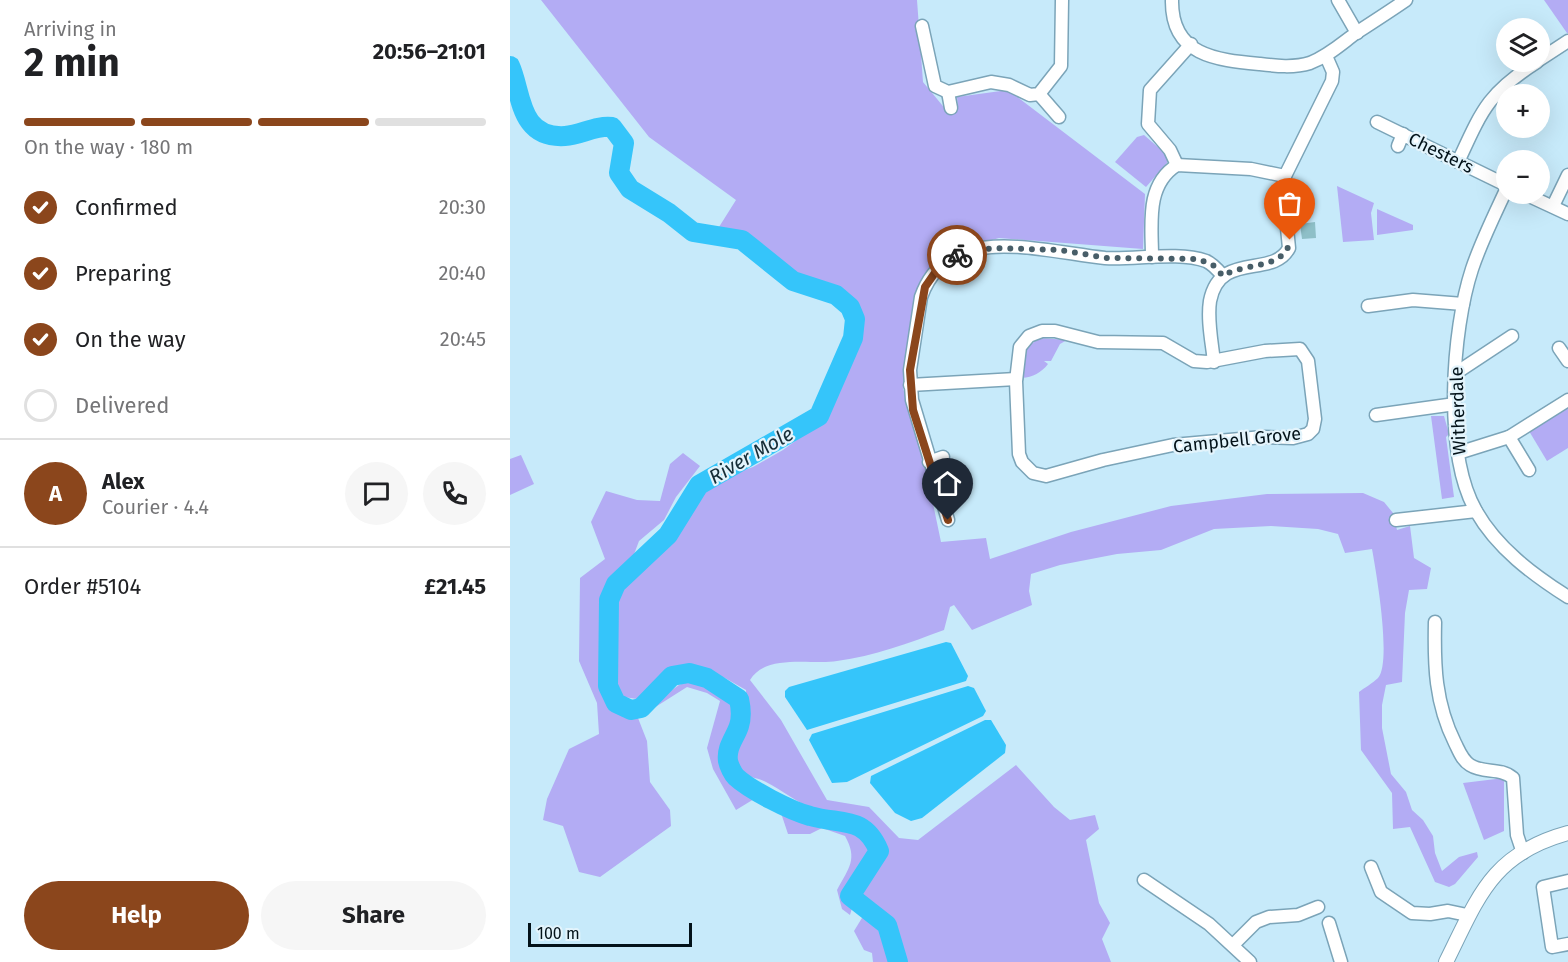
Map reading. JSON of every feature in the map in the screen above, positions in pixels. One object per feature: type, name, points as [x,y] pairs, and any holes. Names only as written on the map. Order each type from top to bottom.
[{"type":"street","points":[[922,26],[934,86],[948,92],[991,82],[1009,85],[1030,95],[1039,94],[1061,66],[1062,0]]},
{"type":"street","points":[[1173,0],[1172,16],[1178,30],[1198,53],[1208,58],[1278,66],[1308,64],[1326,56],[1406,0]]},
{"type":"street","points":[[1338,0],[1357,33]]},
{"type":"street","points":[[1177,165],[1170,150],[1148,124],[1150,90],[1191,44]]},
{"type":"street","points":[[1214,362],[1210,302],[1223,276],[1232,270],[1273,261],[1286,254],[1290,240],[1283,188],[1285,176],[1332,81],[1333,72],[1326,56]]},
{"type":"street","points":[[1458,162],[1489,100],[1509,79],[1520,72]]},
{"type":"street","points":[[948,92],[951,108]]},
{"type":"street","points":[[1039,94],[1059,117]]},
{"type":"street","name":"Chesters","points":[[1377,122],[1496,180]]},
{"type":"street","points":[[1398,146],[1403,134]]},
{"type":"street","points":[[1177,165],[1251,169],[1285,176]]},
{"type":"street","points":[[1152,257],[1152,200],[1155,191],[1177,165]]},
{"type":"street","points":[[1553,206],[1568,175]]},
{"type":"street","name":"Witherdale","points":[[1500,204],[1478,252],[1463,304],[1456,373],[1458,453],[1464,482],[1476,511],[1497,540],[1538,578],[1568,597]]},
{"type":"street","points":[[1548,204],[1568,214]]},
{"type":"street","points":[[948,520],[913,410],[910,385],[914,338],[925,287],[939,267],[958,255],[992,248],[1060,250],[1107,258],[1152,257],[1207,261],[1223,276]]},
{"type":"street","points":[[1368,306],[1388,298],[1463,304]]},
{"type":"street","name":"Campbell Grove","points":[[1049,330],[1098,342],[1163,343],[1194,361],[1214,362],[1266,351],[1300,349],[1308,361],[1315,419],[1313,429],[1308,434],[1293,438],[1263,437],[1173,445],[1103,460],[1054,475],[1038,475],[1027,468],[1019,454],[1016,379],[1020,347],[1029,336],[1049,330]]},
{"type":"street","points":[[1456,373],[1512,336]]},
{"type":"street","points":[[1559,348],[1568,361]]},
{"type":"street","points":[[910,385],[1016,379]]},
{"type":"street","points":[[1458,453],[1509,436],[1568,400]]},
{"type":"street","points":[[1376,415],[1455,404]]},
{"type":"street","points":[[1509,436],[1529,470]]},
{"type":"street","points":[[929,462],[944,457]]},
{"type":"street","points":[[1396,520],[1476,511]]},
{"type":"street","points":[[1435,622],[1434,666],[1439,705],[1452,738],[1468,764],[1484,770],[1507,773],[1513,778],[1517,835],[1523,852]]},
{"type":"street","points":[[1446,962],[1467,915],[1481,891],[1504,864],[1523,852],[1568,833]]},
{"type":"street","points":[[1371,867],[1381,892],[1412,913],[1430,914],[1448,911],[1467,915]]},
{"type":"street","points":[[1144,880],[1209,924],[1250,962]]},
{"type":"street","points":[[1568,881],[1543,887],[1552,947],[1568,944]]},
{"type":"street","points":[[1233,945],[1256,922],[1269,917],[1298,915],[1318,907]]},
{"type":"street","points":[[1329,923],[1341,962]]},
{"type":"shaded area","points":[[541,0],[917,0],[923,82],[947,111],[958,110],[957,97],[1008,90],[1145,194],[1143,249],[999,238],[944,254],[923,278],[913,311],[903,388],[926,470],[941,542],[986,538],[990,559],[1071,532],[1171,506],[1267,494],[1363,493],[1384,502],[1393,513],[1397,530],[1410,526],[1414,558],[1431,568],[1427,589],[1409,590],[1405,613],[1402,682],[1386,685],[1382,705],[1382,728],[1391,774],[1406,792],[1412,810],[1423,820],[1433,836],[1435,853],[1442,871],[1459,857],[1477,852],[1478,857],[1455,884],[1449,887],[1435,882],[1410,827],[1393,829],[1392,793],[1361,750],[1359,692],[1378,678],[1384,654],[1382,616],[1372,549],[1345,553],[1338,534],[1318,529],[1271,526],[1214,529],[1161,550],[1117,554],[1060,565],[1031,574],[1029,591],[1032,605],[972,630],[954,605],[950,607],[944,630],[931,635],[851,659],[778,663],[757,672],[750,680],[781,720],[827,800],[869,807],[899,838],[918,840],[1016,765],[1054,807],[1070,820],[1095,815],[1099,829],[1086,840],[1099,903],[1110,923],[1102,939],[1111,962],[903,962],[892,926],[861,899],[858,887],[881,860],[886,848],[881,835],[874,826],[858,817],[815,809],[766,782],[737,770],[732,749],[744,721],[746,690],[725,678],[685,665],[663,672],[653,686],[637,699],[624,697],[616,687],[612,662],[612,614],[620,589],[676,531],[702,488],[753,467],[783,450],[824,420],[860,331],[859,314],[849,296],[830,285],[796,276],[752,237],[719,227],[736,200],[649,137]]},
{"type":"shaded area","points":[[1544,0],[1568,0],[1568,33],[1567,33]]},
{"type":"shaded area","points":[[1144,135],[1167,155],[1167,163],[1146,187],[1115,162],[1137,137]]},
{"type":"shaded area","points":[[1337,186],[1374,203],[1371,213],[1374,240],[1343,242]]},
{"type":"shaded area","points":[[1377,209],[1413,225],[1413,230],[1377,235]]},
{"type":"shaded area","points":[[1041,338],[1067,340],[1060,344],[1051,361],[1044,361],[1048,364],[1043,370],[1033,376],[1022,378],[1024,354],[1030,345]]},
{"type":"shaded area","points":[[1568,407],[1568,448],[1547,461],[1529,431]]},
{"type":"shaded area","points":[[1431,416],[1444,416],[1449,434],[1446,437],[1454,497],[1442,499]]},
{"type":"shaded area","points":[[683,453],[700,466],[676,497],[664,520],[639,541],[633,557],[607,583],[602,647],[608,694],[613,709],[634,717],[679,685],[691,680],[719,692],[734,704],[733,724],[724,743],[723,762],[734,784],[759,796],[736,810],[713,769],[707,748],[720,701],[707,693],[687,687],[638,718],[647,741],[650,782],[670,810],[671,826],[600,877],[579,872],[563,826],[543,820],[547,799],[569,749],[599,734],[597,703],[579,661],[580,578],[605,559],[591,522],[606,491],[637,500],[660,501],[670,464]]},
{"type":"shaded area","points":[[521,455],[534,484],[510,495],[510,459]]},
{"type":"shaded area","points":[[1504,778],[1504,831],[1484,840],[1463,783]]},
{"type":"shaded area","points":[[789,811],[810,823],[847,827],[866,836],[873,851],[845,894],[852,908],[850,915],[842,909],[837,890],[848,869],[851,857],[845,836],[822,828],[810,834],[788,834],[781,813]]},
{"type":"shaded area","points":[[865,913],[879,924],[891,962],[873,962],[872,953],[864,950],[854,931]]},
{"type":"water","points":[[946,642],[951,643],[968,676],[966,681],[807,730],[785,697],[785,691],[789,687]]},
{"type":"water","points":[[968,686],[974,688],[986,711],[983,716],[847,782],[832,783],[809,740],[812,734]]},
{"type":"water","points":[[985,720],[991,720],[1006,745],[1005,753],[922,818],[911,821],[895,813],[870,783],[871,776]]},
{"type":"building","points":[[1315,222],[1316,238],[1302,239],[1300,224]]},
{"type":"waterway","name":"River Mole","points":[[510,66],[524,112],[538,130],[550,135],[565,136],[600,127],[612,127],[624,143],[619,173],[630,189],[669,213],[693,232],[742,240],[793,281],[836,295],[850,307],[855,319],[853,338],[819,416],[699,485],[668,535],[616,584],[609,600],[608,686],[616,703],[631,710],[641,708],[672,676],[689,673],[707,678],[739,699],[740,723],[728,756],[732,772],[751,788],[771,800],[810,816],[859,826],[873,840],[879,851],[850,896],[887,925],[898,962]]},
{"type":"way so far","points":[[957,255],[970,250],[992,248],[1060,250],[1107,258],[1198,259],[1213,265],[1223,276],[1232,270],[1281,258],[1289,248],[1290,240]]},
{"type":"route","points":[[948,520],[913,410],[910,370],[921,297],[925,287],[939,267],[957,255]]}]
